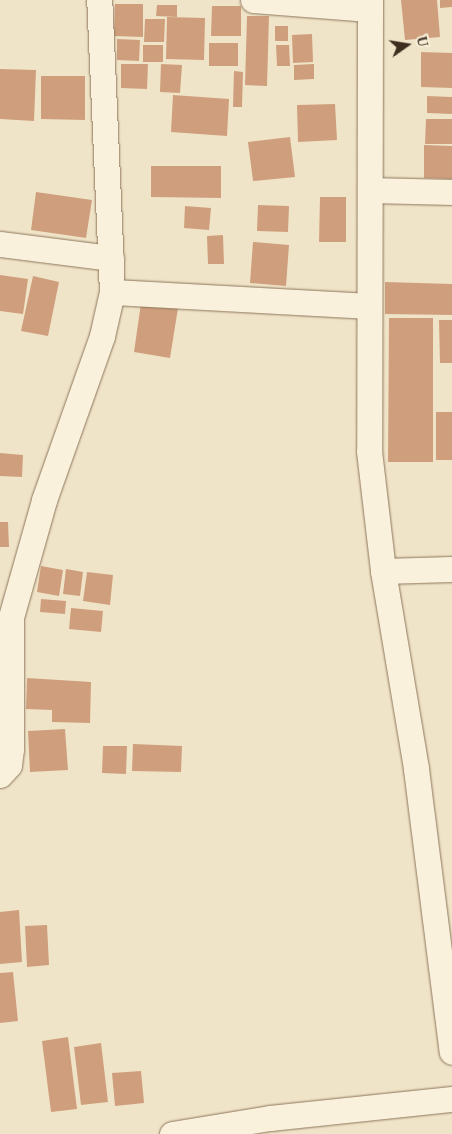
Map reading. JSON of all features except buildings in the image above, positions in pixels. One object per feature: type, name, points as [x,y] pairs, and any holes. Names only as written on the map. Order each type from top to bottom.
[{"type":"street","points":[[0,775],[9,765],[11,750],[5,617],[102,336],[112,292],[99,0]]},
{"type":"street","points":[[253,0],[370,4],[370,190],[367,306],[369,451],[383,571],[416,769],[452,1052]]},
{"type":"street","points":[[370,190],[452,192]]},
{"type":"street","points":[[0,244],[111,258]]},
{"type":"street","points":[[112,292],[367,306]]},
{"type":"street","points":[[383,571],[452,569]]},
{"type":"street","points":[[172,1134],[270,1118],[452,1099]]}]
